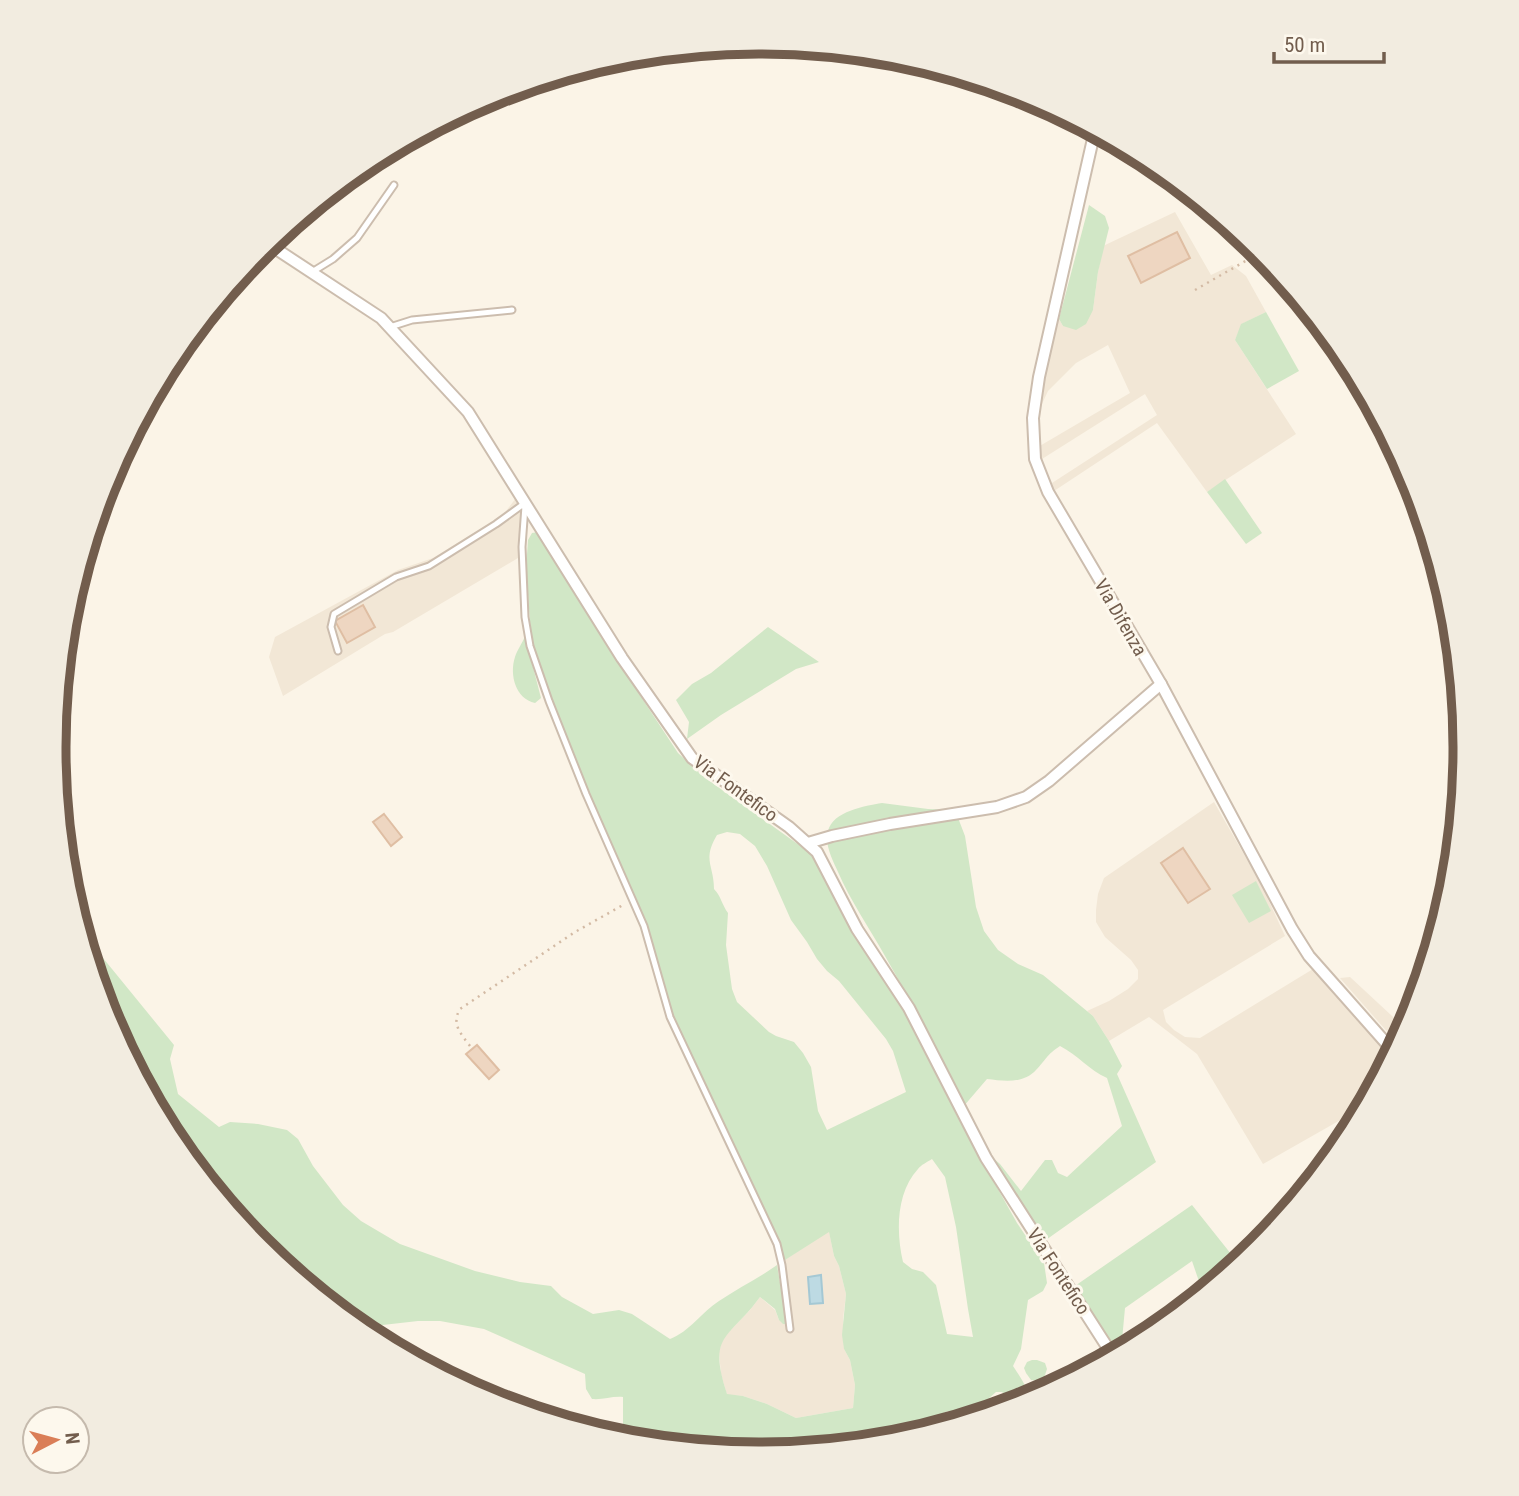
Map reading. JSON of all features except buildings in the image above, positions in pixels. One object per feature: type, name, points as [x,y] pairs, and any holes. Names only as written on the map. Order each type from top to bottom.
[{"type":"street","name":"Via Difenza","points":[[1092,140],[1039,377],[1033,418],[1035,459],[1048,492],[1161,684],[1292,929],[1309,956],[1387,1044]]},
{"type":"street","name":"Via Fontefico","points":[[277,249],[381,318],[468,412],[622,658],[692,758],[789,827],[817,852],[857,929],[909,1008],[986,1158],[1108,1348]]},
{"type":"street","points":[[808,843],[878,826],[997,807],[1026,797],[1049,781],[1161,684]]},
{"type":"lane","points":[[312,272],[333,259],[357,238],[394,185]]},
{"type":"lane","points":[[390,327],[412,320],[512,310]]},
{"type":"lane","points":[[338,651],[331,627],[334,614],[396,578],[429,566],[525,503]]},
{"type":"lane","points":[[525,503],[522,547],[525,617],[530,646],[549,701],[644,926],[674,1027],[777,1244],[790,1329]]},
{"type":"path","points":[[1195,290],[1251,258]]},
{"type":"path","points":[[470,1046],[456,1026],[460,1009],[575,932],[632,900]]},
{"type":"shaded area","points":[[1175,212],[1211,275],[1232,265],[1246,276],[1266,312],[1242,324],[1235,340],[1296,434],[1207,492],[1157,423],[1054,491],[1052,483],[1157,415],[1145,394],[1042,459],[1038,447],[1130,393],[1108,345],[1076,363],[1048,391],[1041,406],[1047,364],[1059,319],[1063,326],[1093,310],[1103,246]]},
{"type":"shaded area","points":[[516,498],[522,510],[518,558],[283,696],[269,657],[275,637],[398,570],[433,558],[503,515]]},
{"type":"shaded area","points":[[1214,802],[1262,886],[1285,936],[1163,1010],[1166,1022],[1185,1037],[1200,1038],[1313,969],[1385,1048],[1346,1117],[1263,1164],[1197,1054],[1149,1017],[1109,1041],[1087,1011],[1128,989],[1138,979],[1138,970],[1131,960],[1105,937],[1096,922],[1098,894],[1104,878]]},
{"type":"shaded area","points":[[1350,977],[1397,1020],[1390,1035],[1340,978]]},
{"type":"shaded area","points":[[829,1231],[846,1294],[844,1349],[850,1360],[855,1385],[853,1408],[796,1418],[743,1396],[727,1395],[719,1352],[723,1338],[760,1297],[775,1310],[779,1320],[780,1279],[777,1265]]},
{"type":"green space","points":[[1089,205],[1105,216],[1109,228],[1098,272],[1093,310],[1086,324],[1076,330],[1063,326],[1059,319]]},
{"type":"green space","points":[[1266,312],[1299,371],[1267,389],[1235,340],[1241,324]]},
{"type":"green space","points":[[1225,479],[1262,533],[1246,544],[1207,492]]},
{"type":"green space","points":[[538,532],[678,753],[704,777],[813,855],[857,938],[912,1020],[957,1116],[1017,1223],[1044,1263],[1047,1283],[1043,1291],[1028,1300],[1021,1349],[1013,1366],[1026,1389],[1006,1396],[1002,1392],[996,1392],[987,1403],[953,1414],[948,1411],[937,1419],[850,1436],[760,1442],[669,1436],[624,1428],[623,1397],[592,1399],[586,1389],[585,1374],[484,1329],[440,1321],[374,1325],[302,1270],[269,1239],[209,1170],[159,1095],[137,1055],[96,949],[174,1045],[170,1059],[178,1094],[219,1127],[230,1122],[287,1130],[298,1139],[313,1166],[343,1205],[361,1221],[400,1244],[475,1271],[551,1286],[562,1297],[593,1314],[619,1310],[632,1314],[670,1339],[683,1332],[719,1301],[777,1265],[787,1324],[779,1320],[775,1309],[760,1297],[724,1339],[720,1348],[721,1374],[727,1394],[767,1404],[796,1418],[853,1408],[855,1385],[842,1335],[846,1294],[829,1232],[785,1260],[736,1148],[675,1023],[645,925],[577,770],[532,648],[526,568],[528,540],[532,533]],"holes":[[[727,832],[740,834],[755,846],[791,920],[817,959],[839,981],[886,1039],[893,1051],[906,1092],[827,1130],[818,1111],[811,1067],[803,1053],[794,1042],[769,1032],[737,1002],[732,989],[726,945],[728,913],[714,889],[709,857],[717,835]],[[932,1159],[945,1177],[956,1227],[973,1337],[947,1334],[936,1285],[923,1272],[912,1269],[903,1262],[899,1226],[905,1189],[919,1168]]]},
{"type":"green space","points":[[768,627],[819,662],[796,669],[687,739],[689,722],[676,700],[692,684],[711,673]]},
{"type":"green space","points":[[525,636],[541,698],[535,703],[523,697],[514,678],[513,664]]},
{"type":"green space","points":[[882,803],[955,810],[965,836],[976,907],[984,931],[998,950],[1018,964],[1043,975],[1093,1016],[1122,1066],[1117,1074],[1156,1162],[1043,1242],[992,1157],[1021,1191],[1045,1160],[1052,1160],[1058,1173],[1067,1177],[1122,1126],[1107,1078],[1060,1046],[1025,1078],[987,1079],[963,1107],[916,1012],[848,893],[828,847],[828,831],[836,819],[850,811]]},
{"type":"green space","points":[[1256,881],[1271,911],[1249,923],[1232,895]]},
{"type":"green space","points":[[1192,1205],[1232,1256],[1200,1284],[1192,1261],[1125,1308],[1122,1339],[1112,1345],[1072,1288]]},
{"type":"green space","points":[[1032,1360],[1045,1363],[1047,1369],[1044,1378],[1039,1381],[1031,1380],[1024,1368],[1027,1362]]},
{"type":"water","points":[[821,1275],[823,1303],[810,1304],[808,1277]]}]
